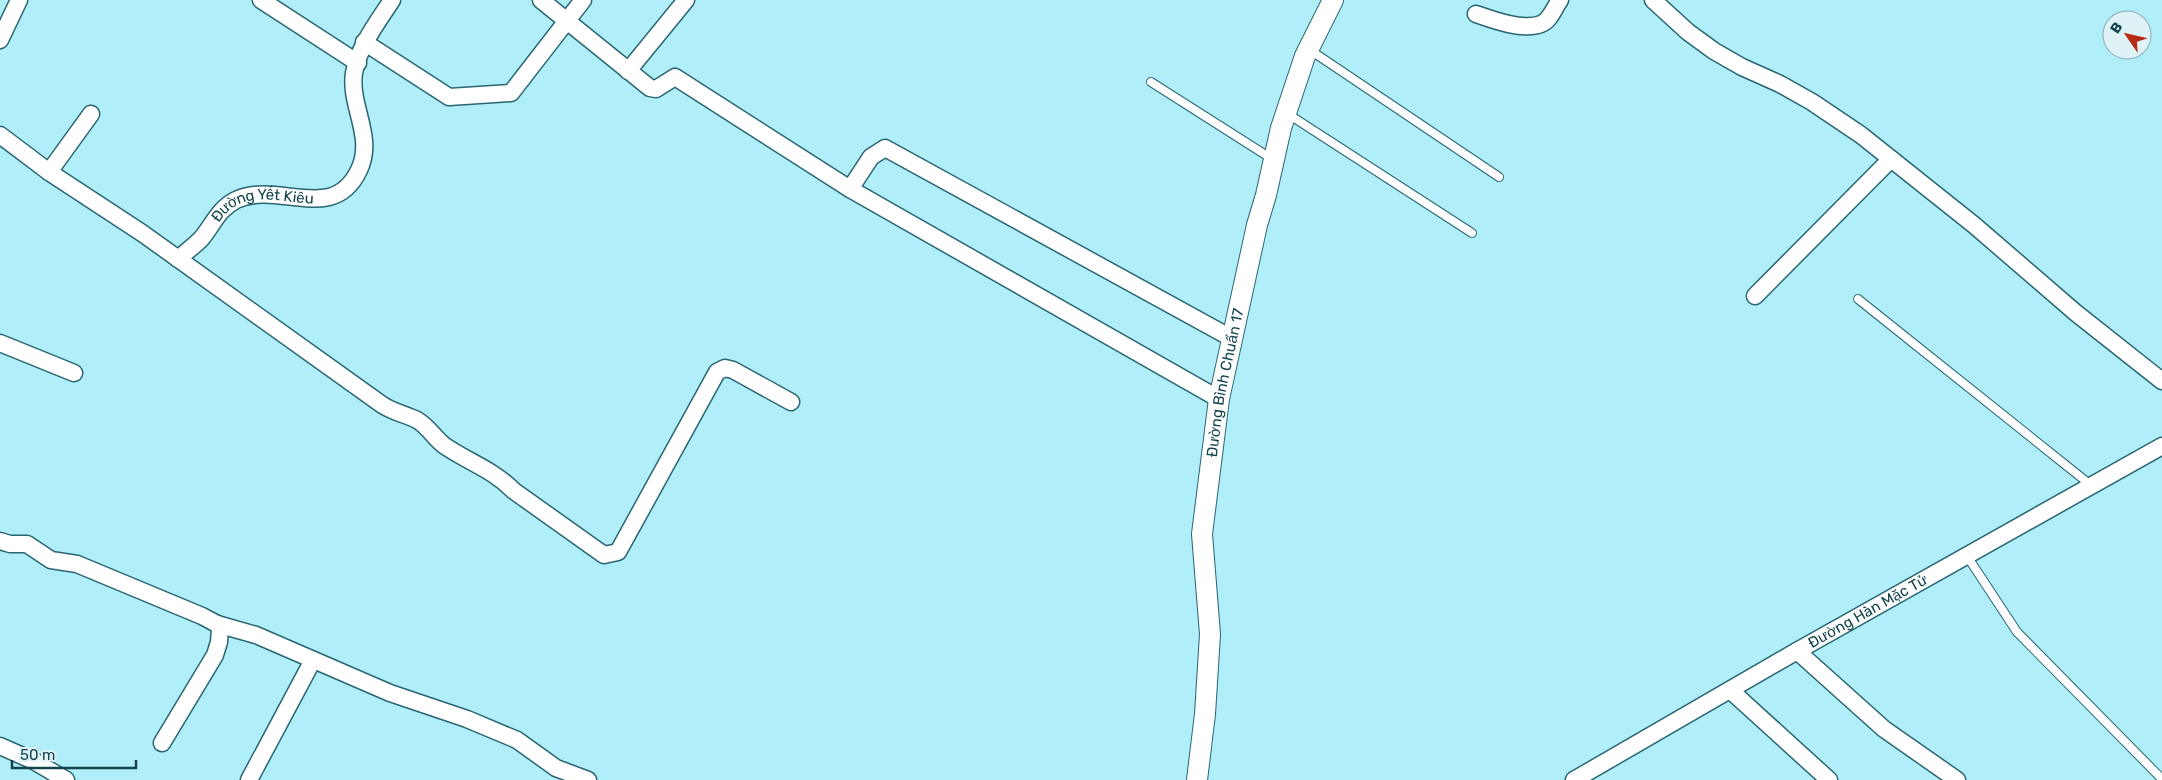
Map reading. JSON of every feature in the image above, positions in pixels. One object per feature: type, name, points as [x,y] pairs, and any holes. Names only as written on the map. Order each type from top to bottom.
[{"type":"street","points":[[0,40],[18,0]]},
{"type":"street","points":[[261,0],[358,63]]},
{"type":"street","name":"Đường Yết Kiêu","points":[[178,259],[202,238],[224,207],[237,200],[256,194],[322,200],[335,196],[349,184],[359,170],[365,149],[355,93],[354,74],[364,42],[392,0]]},
{"type":"street","points":[[541,0],[650,88],[656,89],[675,77],[850,189],[1219,399]]},
{"type":"street","points":[[364,42],[449,97],[511,93],[583,0]]},
{"type":"street","points":[[628,70],[686,0]]},
{"type":"street","name":"Đường Bình Chuẩn 17","points":[[1197,780],[1205,714],[1210,634],[1202,534],[1219,399],[1257,225],[1286,113],[1308,49],[1332,0]]},
{"type":"street","points":[[1476,14],[1522,26],[1540,24],[1549,18],[1560,0]]},
{"type":"street","points":[[1653,0],[1688,32],[1714,51],[1812,102],[1861,135],[1974,225],[2076,313],[2162,381]]},
{"type":"street","points":[[49,172],[91,114]]},
{"type":"street","points":[[0,135],[49,172],[104,207],[387,408],[419,421],[444,445],[486,468],[514,491],[604,555],[618,552],[717,372],[724,368],[733,370],[791,402]]},
{"type":"street","points":[[850,189],[871,157],[885,148],[1232,339]]},
{"type":"street","points":[[1756,296],[1891,159]]},
{"type":"street","points":[[0,343],[74,373]]},
{"type":"street","name":"Đường Hàn Mặc Tử","points":[[1574,780],[1797,651],[2162,446]]},
{"type":"street","points":[[0,541],[10,544],[28,544],[51,560],[77,564],[217,624],[256,635],[398,696],[467,719],[517,740],[556,768],[588,780]]},
{"type":"street","points":[[162,743],[215,655],[220,633],[220,628],[217,624]]},
{"type":"street","points":[[1797,651],[1884,729],[1957,780]]},
{"type":"street","points":[[249,780],[313,660]]},
{"type":"street","points":[[1730,690],[1829,780]]},
{"type":"street","points":[[0,746],[34,761],[66,780]]},
{"type":"lane","points":[[1308,49],[1499,177]]},
{"type":"lane","points":[[1151,82],[1274,160]]},
{"type":"lane","points":[[1286,113],[1472,233]]},
{"type":"lane","points":[[1858,299],[2092,486]]},
{"type":"lane","points":[[1966,556],[2017,632],[2160,777]]}]
